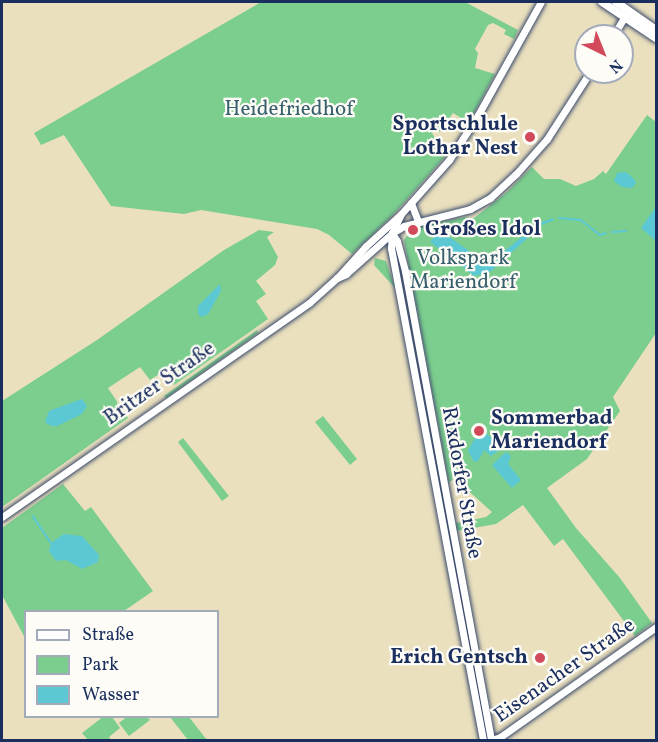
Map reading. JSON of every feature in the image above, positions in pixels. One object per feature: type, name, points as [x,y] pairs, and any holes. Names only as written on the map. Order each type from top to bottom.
[{"type":"main road","name":"Britzer Straße","points":[[337,278],[340,272],[401,214],[438,174],[466,135],[541,2]]},
{"type":"main road","points":[[602,2],[657,30]]},
{"type":"main road","points":[[616,2],[657,38]]},
{"type":"main road","points":[[620,24],[633,2]]},
{"type":"main road","name":"Britzer Straße","points":[[2,517],[273,325],[309,303],[337,278],[353,269],[392,233],[418,221],[470,210],[497,193],[547,139],[582,84]]},
{"type":"main road","points":[[411,203],[418,221]]},
{"type":"main road","points":[[392,233],[401,214]]},
{"type":"main road","name":"Britzer Straße","points":[[378,234],[392,233]]},
{"type":"main road","name":"Rixdorfer Straße","points":[[392,233],[392,248],[408,310],[488,740]]},
{"type":"main road","name":"Eisenacher Straße","points":[[488,740],[498,738],[657,627]]},
{"type":"green space","name":"Heidefriedhof","points":[[261,2],[465,2],[518,30],[514,39],[504,34],[506,30],[493,23],[488,25],[475,49],[478,53],[475,68],[495,74],[473,115],[466,121],[453,113],[440,132],[435,129],[432,133],[435,138],[451,150],[393,215],[352,254],[329,235],[317,229],[201,210],[184,214],[111,206],[64,135],[41,145],[34,133]]},
{"type":"green space","name":"Volkspark Mariendorf","points":[[647,115],[656,122],[656,333],[613,397],[620,411],[587,459],[547,488],[576,528],[620,578],[652,623],[635,636],[563,539],[554,546],[523,505],[496,524],[457,531],[456,523],[486,517],[492,512],[454,478],[449,483],[404,240],[412,228],[465,217],[474,218],[506,193],[532,167],[544,179],[560,179],[576,186],[594,179],[603,171],[606,174]]},
{"type":"green space","points":[[259,230],[274,232],[267,237],[278,257],[275,265],[256,281],[266,294],[256,301],[268,319],[174,385],[164,371],[150,380],[140,367],[108,388],[128,418],[2,507],[2,401],[97,340],[224,250]]},
{"type":"green space","points":[[375,258],[386,261],[395,288],[374,265]]},
{"type":"green space","points":[[257,330],[258,333],[166,398],[164,396]]},
{"type":"green space","points":[[323,416],[357,459],[350,465],[315,422]]},
{"type":"green space","points":[[183,438],[229,496],[222,501],[178,442]]},
{"type":"green space","points":[[63,484],[85,511],[91,507],[153,591],[125,610],[24,610],[24,636],[2,595],[2,528]]},
{"type":"green space","points":[[101,718],[113,718],[120,728],[109,737],[111,740],[88,740],[82,733]]},
{"type":"green space","points":[[125,718],[148,718],[150,720],[129,736],[119,723]]},
{"type":"green space","points":[[171,718],[190,718],[207,740],[188,740]]},
{"type":"water","points":[[626,172],[636,183],[632,188],[622,187],[614,181],[617,173]]},
{"type":"water","points":[[656,207],[656,241],[641,228]]},
{"type":"water","points":[[553,218],[554,220],[542,225],[490,272],[474,276],[430,242],[437,234],[448,236],[475,255],[491,262],[539,223]]},
{"type":"water","points":[[220,284],[221,291],[208,314],[202,317],[198,314],[198,306]]},
{"type":"water","points":[[82,399],[87,406],[82,414],[57,426],[51,426],[45,422],[49,411]]},
{"type":"water","points":[[485,432],[502,448],[491,456],[484,450],[478,461],[474,462],[468,451],[477,434]]},
{"type":"water","points":[[506,452],[511,456],[508,464],[521,480],[512,488],[492,465]]},
{"type":"water","points":[[64,534],[82,536],[99,555],[98,562],[82,569],[66,560],[56,561],[49,551],[51,543]]},
{"type":"waterway","points":[[559,218],[581,220],[600,235],[606,233]]},
{"type":"waterway","points":[[612,232],[626,231]]},
{"type":"waterway","points":[[33,516],[51,543]]},
{"type":"place","name":"Sportschlule Lothar Nest","points":[[530,137]]},
{"type":"place","name":"Großes Idol","points":[[413,230]]},
{"type":"place","name":"Sommerbad Mariendorf","points":[[479,431]]},
{"type":"place","name":"Erich Gentsch","points":[[540,658]]}]
